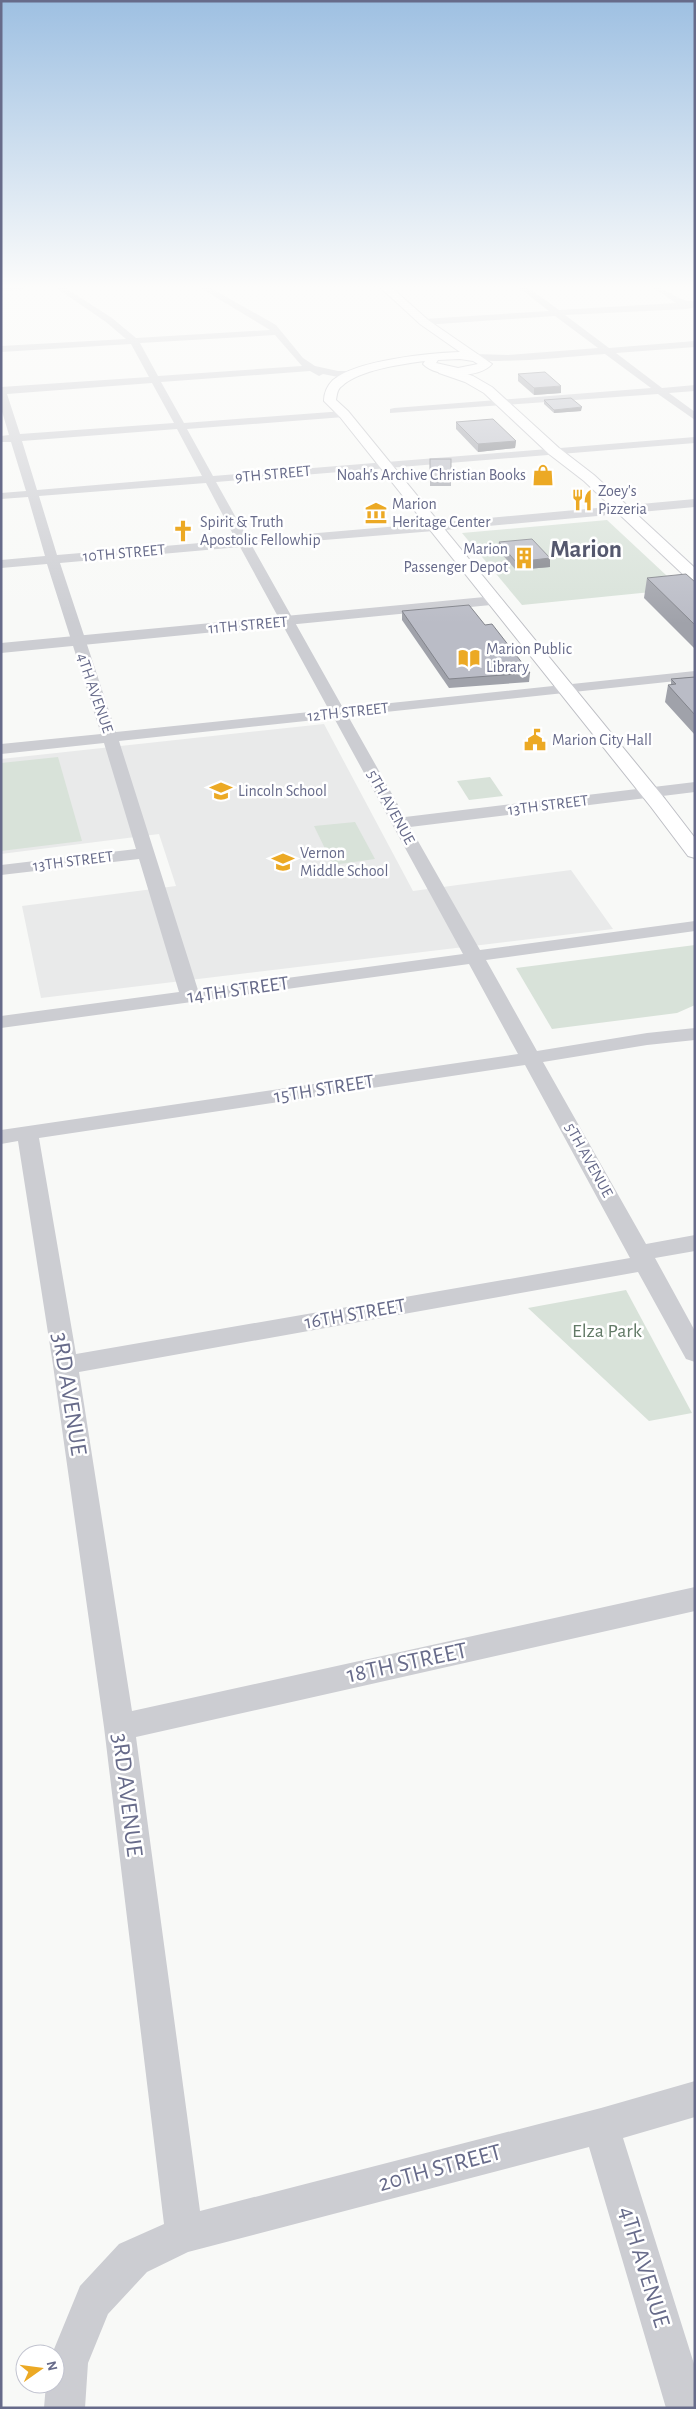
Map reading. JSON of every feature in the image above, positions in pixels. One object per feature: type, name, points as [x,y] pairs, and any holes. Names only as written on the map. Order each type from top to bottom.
[{"type":"main road","points":[[330,399],[495,600],[691,844]]},
{"type":"main road","points":[[342,399],[344,414]]},
{"type":"main road","points":[[498,399],[554,452],[589,478],[695,577]]},
{"type":"main road","points":[[512,399],[569,450],[589,478]]},
{"type":"street","name":"4TH AVENUE","points":[[2,399],[8,439],[33,493],[77,641],[110,737],[144,853],[190,996]]},
{"type":"street","name":"5TH AVENUE","points":[[166,399],[338,713],[695,1353]]},
{"type":"street","points":[[394,411],[550,399]]},
{"type":"street","points":[[671,399],[695,417]]},
{"type":"street","points":[[8,439],[344,414]]},
{"type":"street","name":"9TH STREET","points":[[1,496],[695,440]]},
{"type":"street","name":"10TH STREET","points":[[1,564],[695,503]]},
{"type":"street","name":"11TH STREET","points":[[1,648],[495,600]]},
{"type":"street","name":"12TH STREET","points":[[1,749],[695,675]]},
{"type":"street","name":"13TH STREET","points":[[400,823],[695,787]]},
{"type":"street","name":"13TH STREET","points":[[1,870],[144,853]]},
{"type":"street","name":"14TH STREET","points":[[1,1022],[695,926]]},
{"type":"street","name":"15TH STREET","points":[[647,1039],[695,1025]]},
{"type":"street","name":"15TH STREET","points":[[14,1135],[532,1058],[647,1039],[695,1034]]},
{"type":"street","name":"3RD AVENUE","points":[[14,1135],[65,1365],[119,1727],[184,2234]]},
{"type":"street","name":"16TH STREET","points":[[65,1365],[643,1258],[695,1243]]},
{"type":"street","name":"18TH STREET","points":[[119,1727],[695,1599]]},
{"type":"street","name":"20TH STREET","points":[[184,2234],[602,2126],[695,2099]]},
{"type":"street","name":"4TH AVENUE","points":[[602,2126],[687,2408]]},
{"type":"street","points":[[64,2408],[68,2363],[94,2300],[133,2258],[184,2234]]},
{"type":"shaded area","name":"Vernon Middle School","points":[[324,724],[413,891],[571,870],[613,929],[41,998],[22,906],[176,886],[159,834],[1,854],[1,759]]},
{"type":"green space","points":[[607,520],[681,589],[522,605],[462,533]]},
{"type":"green space","points":[[58,757],[82,841],[1,851],[1,763]]},
{"type":"green space","points":[[490,777],[503,796],[469,800],[457,781]]},
{"type":"green space","points":[[355,822],[375,859],[333,865],[314,826]]},
{"type":"green space","points":[[695,945],[695,1005],[677,1013],[552,1029],[516,968]]},
{"type":"green space","name":"Elza Park","points":[[626,1290],[692,1413],[649,1421],[528,1308]]},
{"type":"building","points":[[573,399],[582,407],[554,410],[544,400]]},
{"type":"building","points":[[493,419],[516,441],[478,444],[456,422]]},
{"type":"building","points":[[430,459],[451,459],[451,478],[430,478]]},
{"type":"building","points":[[532,539],[550,558],[516,562],[499,542]]},
{"type":"building","points":[[686,574],[695,582],[695,625],[647,578]]},
{"type":"building","name":"Marion Public Library","points":[[469,605],[485,625],[492,624],[530,673],[449,679],[402,611]]},
{"type":"building","points":[[695,677],[695,715],[668,685],[676,684],[671,679]]},
{"type":"place","name":"Noah's Archive Christian Books","points":[[543,475]]},
{"type":"place","name":"Zoey's Pizzeria","points":[[582,500]]},
{"type":"place","name":"Marion Heritage Center","points":[[376,513]]},
{"type":"place","name":"Spirit & Truth Apostolic Fellowhip","points":[[183,531]]},
{"type":"place","name":"Marion Passenger Depot","points":[[524,558]]},
{"type":"place","name":"Marion Public Library","points":[[469,658]]},
{"type":"place","name":"Marion City Hall","points":[[535,740]]},
{"type":"place","name":"Lincoln School","points":[[221,791]]},
{"type":"place","name":"Vernon Middle School","points":[[283,862]]},
{"type":"district","name":"Marion","points":[[586,549]]}]
